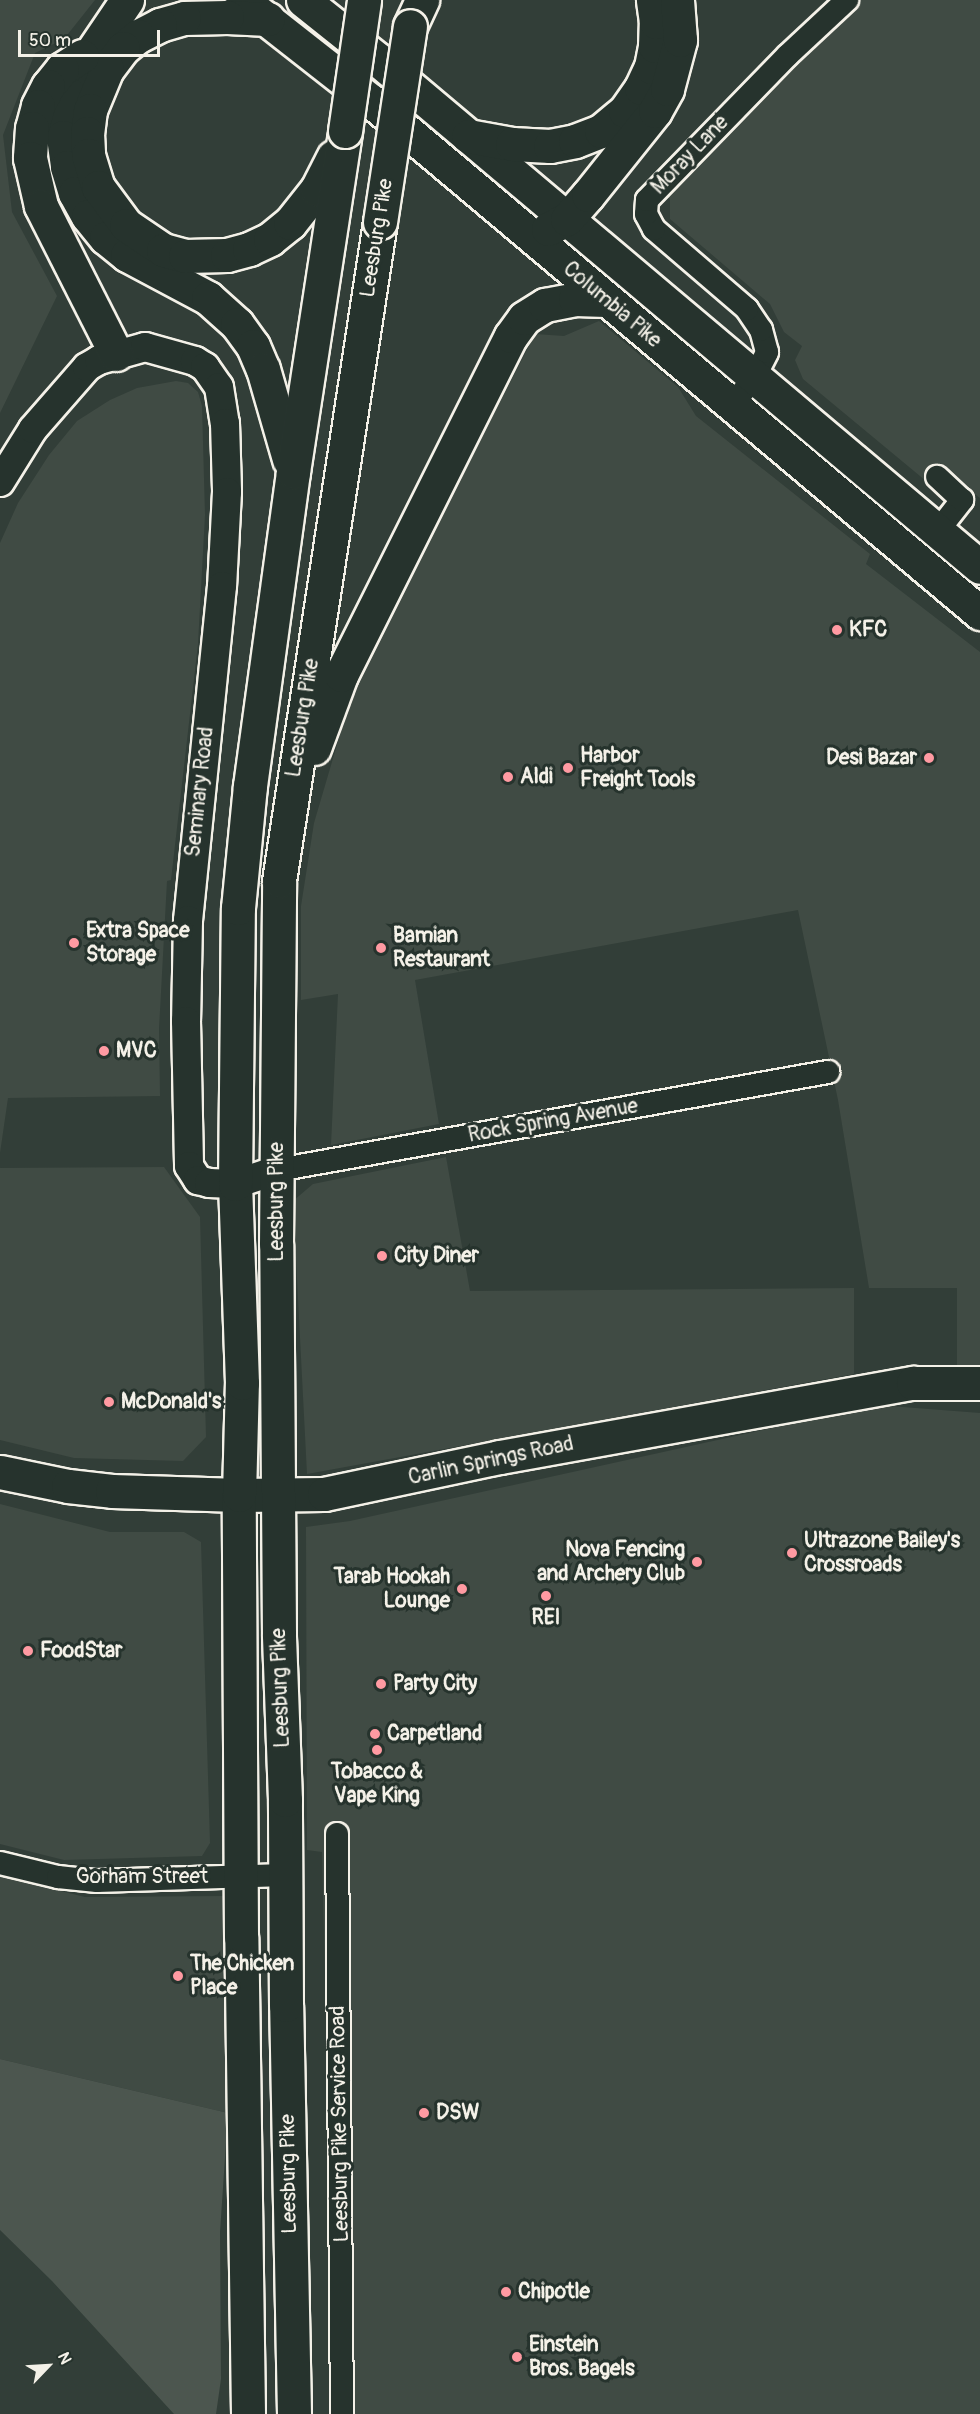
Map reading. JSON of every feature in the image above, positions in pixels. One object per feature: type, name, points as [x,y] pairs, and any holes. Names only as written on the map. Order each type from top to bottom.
[{"type":"main road","points":[[127,0],[79,71],[65,111],[63,137],[67,167],[75,193],[88,216],[106,238],[127,255],[193,288],[215,303],[237,324],[253,346],[263,369],[293,472]]},
{"type":"main road","name":"Columbia Pike","points":[[242,0],[371,101],[980,613]]},
{"type":"main road","name":"Columbia Pike","points":[[303,0],[980,567]]},
{"type":"main road","name":"Leesburg Pike","points":[[248,2414],[241,1876],[239,1495],[242,1383],[235,1184],[238,908],[250,786],[293,472],[364,0]]},
{"type":"main road","points":[[468,136],[504,143],[550,146],[575,141],[601,131],[626,111],[641,88],[651,66],[655,46],[653,0]]},
{"type":"main road","points":[[525,230],[548,229],[567,219],[655,111],[667,89],[680,40],[677,0]]},
{"type":"main road","name":"Leesburg Pike","points":[[294,2414],[278,1495],[279,881],[415,8]]},
{"type":"main road","points":[[268,19],[227,16],[184,18],[153,29],[123,48],[97,88],[87,133],[93,173],[110,207],[126,225],[163,250],[207,257],[249,249],[270,239],[290,223],[317,189],[345,131]]},
{"type":"main road","points":[[93,48],[62,69],[48,86],[38,106],[32,129],[30,158],[41,206],[116,354]]},
{"type":"main road","points":[[279,881],[303,797],[316,738],[341,675],[511,336],[524,318],[545,305],[575,299],[606,300]]},
{"type":"main road","name":"Carlin Springs Road","points":[[0,1472],[68,1486],[112,1491],[239,1495],[324,1494],[500,1457],[913,1383],[980,1383]]},
{"type":"main road","points":[[225,2414],[247,2298]]},
{"type":"street","name":"Moray Lane","points":[[732,405],[754,378],[767,348],[757,322],[747,309],[654,229],[646,214],[647,200],[788,55],[847,0]]},
{"type":"street","name":"Seminary Road","points":[[0,482],[33,429],[87,368],[116,354],[141,347],[195,361],[213,376],[220,393],[225,423],[227,492],[222,586],[188,920],[186,1054],[189,1166],[198,1180],[209,1184],[235,1184],[277,1170]]},
{"type":"street","name":"Seminary Road","points":[[68,391],[165,354]]},
{"type":"street","points":[[937,477],[962,500],[937,532]]},
{"type":"street","name":"Rock Spring Avenue","points":[[277,1170],[828,1072]]},
{"type":"street","name":"Leesburg Pike Service Road","points":[[337,1834],[342,2414]]},
{"type":"street","name":"Gorham Street","points":[[0,1863],[58,1878],[97,1881],[285,1875]]},
{"type":"shaded area","points":[[0,0],[95,0],[64,39],[35,53],[3,135],[12,212],[57,296],[0,413]]},
{"type":"shaded area","points":[[857,0],[980,0],[980,498],[945,472],[932,486],[803,379],[795,360],[802,346],[784,332],[770,304],[670,219],[670,199],[660,189]]},
{"type":"shaded area","points":[[599,321],[678,387],[696,416],[870,554],[866,564],[980,652],[980,1366],[957,1366],[957,1288],[869,1288],[838,1100],[798,910],[415,980],[439,1124],[331,1145],[338,994],[301,1000],[301,906],[314,823],[354,687],[535,334],[564,336]]},
{"type":"shaded area","points":[[176,381],[188,383],[198,392],[202,406],[205,515],[198,644],[171,880],[167,881],[159,1029],[160,1096],[8,1098],[0,1153],[0,543],[18,503],[49,455],[77,421],[110,400],[137,388]]},
{"type":"shaded area","points":[[446,1157],[470,1291],[854,1288],[854,1374],[307,1474],[293,1201],[313,1184]]},
{"type":"shaded area","points":[[164,1167],[200,1217],[206,1437],[183,1461],[74,1458],[0,1440],[0,1168]]},
{"type":"shaded area","points":[[877,1405],[980,1413],[980,2414],[344,2414],[331,2222],[322,1852],[307,1850],[306,1527],[350,1521]]},
{"type":"shaded area","points":[[0,1504],[110,1532],[184,1532],[201,1542],[210,1843],[202,1856],[64,1860],[0,1844]]},
{"type":"shaded area","points":[[0,1876],[85,1897],[226,1896],[228,2113],[0,2059]]},
{"type":"shaded area","points":[[0,2059],[228,2113],[220,2232],[221,2379],[216,2414],[174,2414],[52,2281],[0,2230]]},
{"type":"place","name":"KFC","points":[[837,630]]},
{"type":"place","name":"Desi Bazar","points":[[929,758]]},
{"type":"place","name":"Harbor Freight Tools","points":[[568,768]]},
{"type":"place","name":"Aldi","points":[[508,777]]},
{"type":"place","name":"Extra Space Storage","points":[[74,943]]},
{"type":"place","name":"Bamian Restaurant","points":[[381,948]]},
{"type":"place","name":"MVC","points":[[104,1051]]},
{"type":"place","name":"City Diner","points":[[382,1256]]},
{"type":"place","name":"McDonald's","points":[[109,1402]]},
{"type":"place","name":"Ultrazone Bailey's Crossroads","points":[[792,1553]]},
{"type":"place","name":"Nova Fencing and Archery Club","points":[[697,1562]]},
{"type":"place","name":"Tarab Hookah Lounge","points":[[462,1589]]},
{"type":"place","name":"REI","points":[[546,1596]]},
{"type":"place","name":"FoodStar","points":[[28,1651]]},
{"type":"place","name":"Party City","points":[[381,1684]]},
{"type":"place","name":"Carpetland","points":[[375,1734]]},
{"type":"place","name":"Tobacco & Vape King","points":[[377,1750]]},
{"type":"place","name":"The Chicken Place","points":[[178,1976]]},
{"type":"place","name":"DSW","points":[[424,2113]]},
{"type":"place","name":"Chipotle","points":[[506,2292]]},
{"type":"place","name":"Einstein Bros. Bagels","points":[[517,2357]]}]
